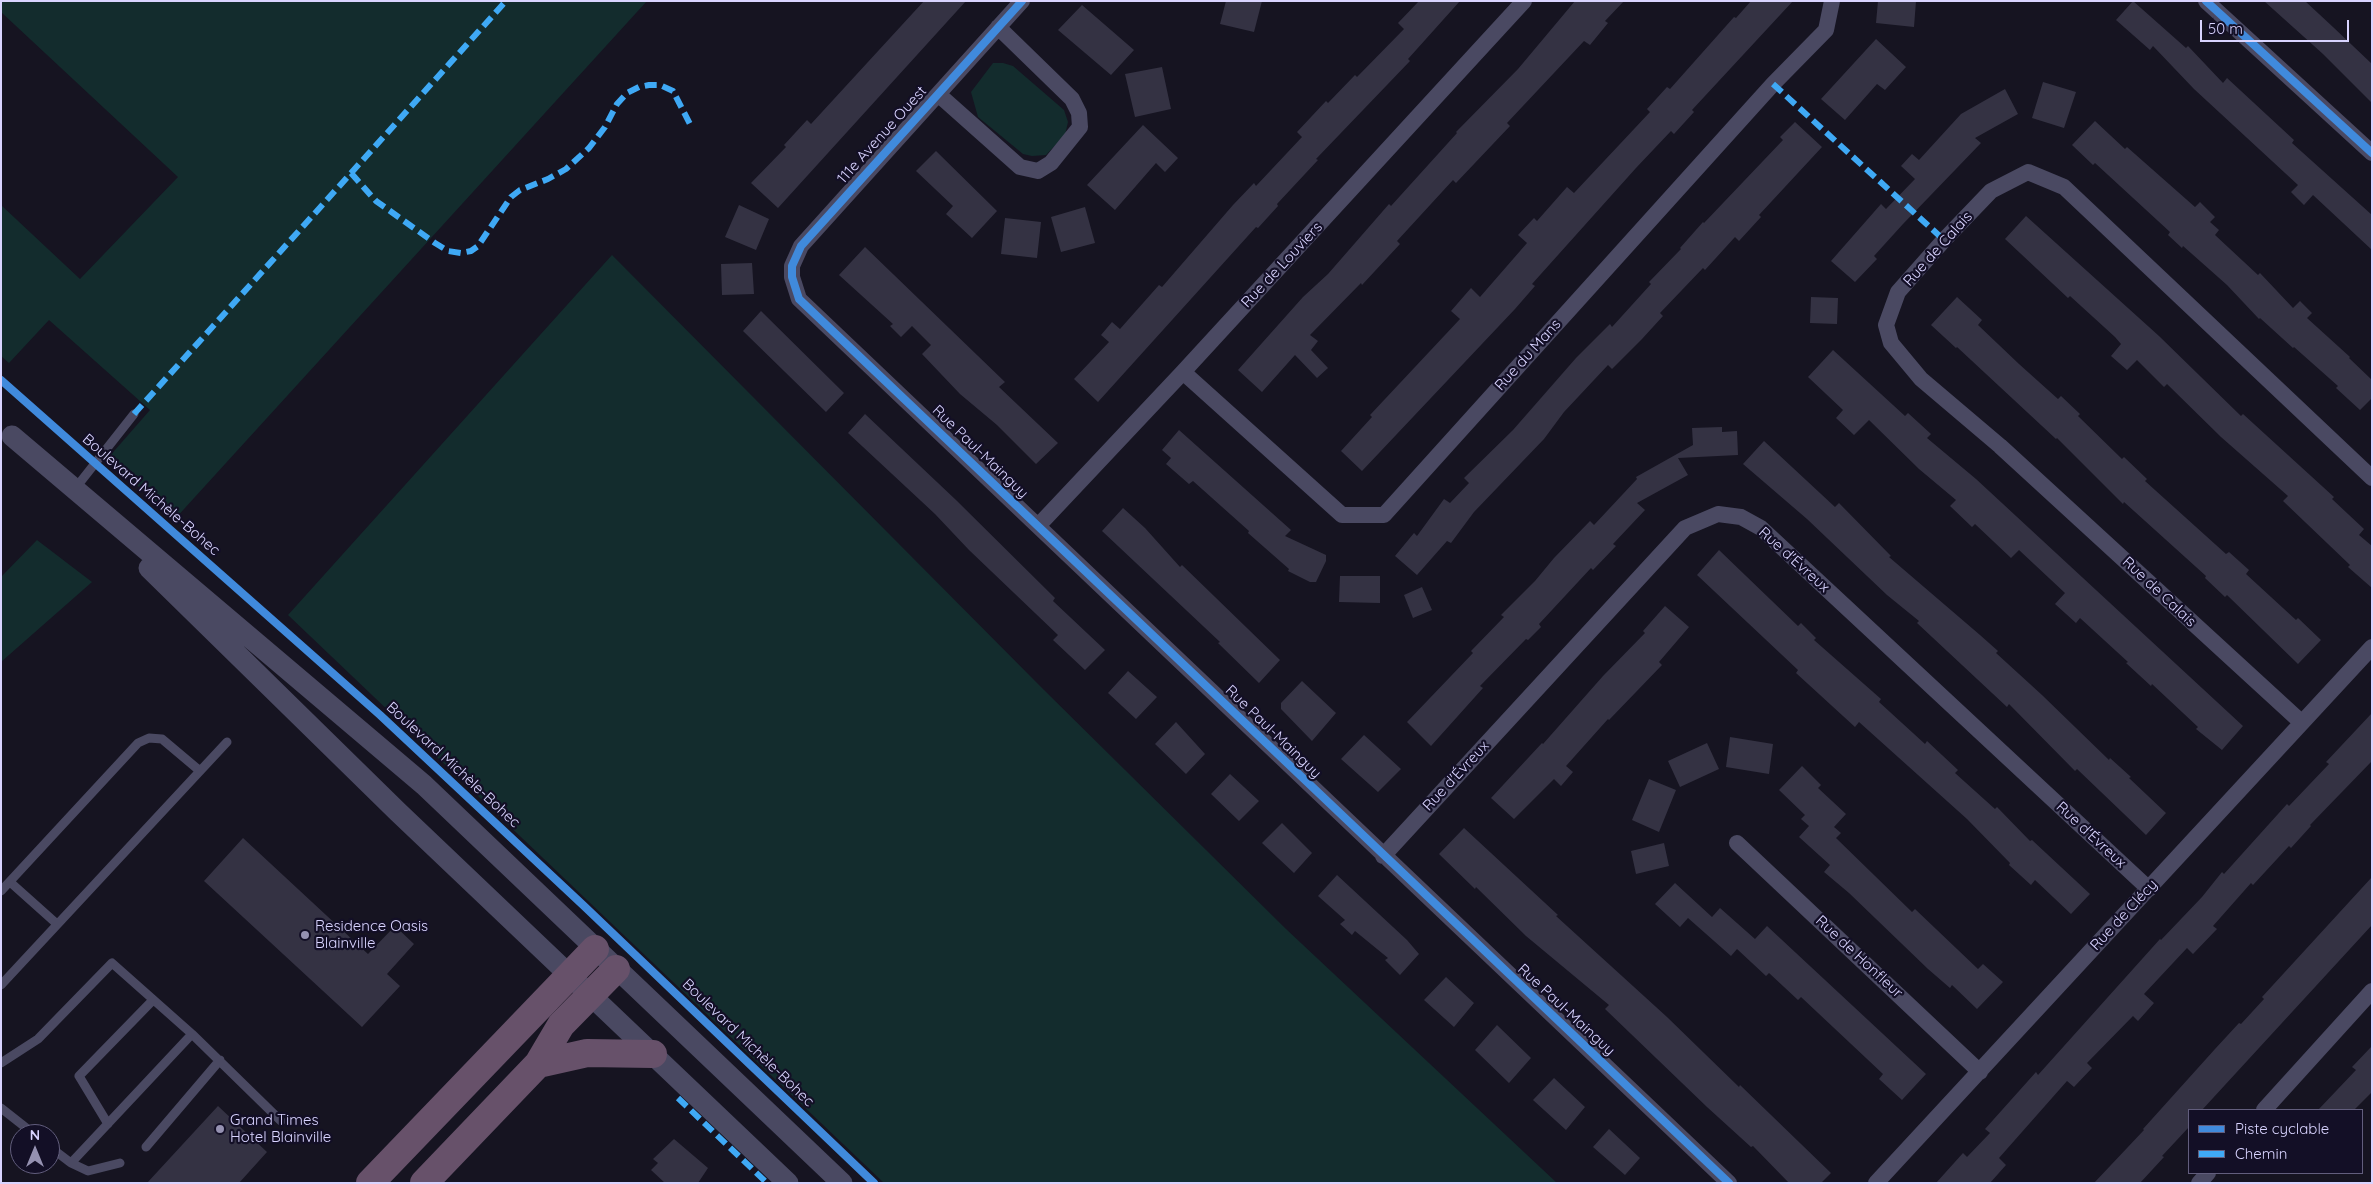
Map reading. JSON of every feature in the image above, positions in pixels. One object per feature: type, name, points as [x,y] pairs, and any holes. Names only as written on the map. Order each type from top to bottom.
[{"type":"highway","points":[[370,1183],[595,949]]},
{"type":"highway","points":[[424,1183],[538,1064],[561,1025],[616,969]]},
{"type":"highway","points":[[538,1064],[588,1053],[653,1054]]},
{"type":"street","name":"111e Avenue Ouest","points":[[799,299],[792,277],[792,266],[801,246],[1022,1]]},
{"type":"street","name":"Rue de Louviers","points":[[1038,526],[1183,372],[1524,1]]},
{"type":"street","name":"Rue du Mans","points":[[1183,372],[1342,515],[1384,515],[1773,84],[1826,30],[1832,1]]},
{"type":"street","points":[[2206,1],[2372,153]]},
{"type":"street","name":"111e Avenue Ouest","points":[[938,94],[1020,167],[1038,171],[1052,163],[1080,127],[1079,112],[1072,99],[998,27]]},
{"type":"street","name":"Rue de Calais","points":[[2301,722],[2000,446],[1921,379],[1891,343],[1886,325],[1898,292],[1944,240],[1991,191],[2028,172],[2064,187],[2372,478]]},
{"type":"street","name":"Rue Paul-Mainguy","points":[[799,299],[1729,1183]]},
{"type":"street","points":[[7,431],[73,491],[570,976],[788,1183]]},
{"type":"street","points":[[73,491],[424,785],[842,1183]]},
{"type":"street","name":"Rue d'Évreux","points":[[1383,856],[1685,528],[1718,514],[1741,517],[1761,528],[2149,889]]},
{"type":"street","name":"Rue de Clécy","points":[[1876,1183],[2372,647]]},
{"type":"street","name":"Rue de Honfleur","points":[[1737,843],[1980,1072]]},
{"type":"street","points":[[2265,1109],[2372,991]]},
{"type":"lane","points":[[73,491],[134,414]]},
{"type":"lane","points":[[1,891],[138,743],[149,738],[162,739],[200,771]]},
{"type":"lane","points":[[1,985],[226,742]]},
{"type":"lane","points":[[10,882],[57,924]]},
{"type":"lane","points":[[1,1063],[38,1039],[112,963],[220,1060],[281,1121]]},
{"type":"lane","points":[[108,1124],[79,1076],[154,1000]]},
{"type":"lane","points":[[71,1163],[192,1034]]},
{"type":"lane","points":[[146,1148],[220,1060]]},
{"type":"lane","points":[[1,1108],[21,1124]]},
{"type":"lane","points":[[60,1155],[71,1163],[88,1171],[120,1163]]},
{"type":"green space","points":[[1,1],[647,1],[174,520],[108,458],[150,410],[49,320],[9,363],[1,356],[1,205],[80,279],[178,177],[1,12]]},
{"type":"green space","points":[[993,63],[1013,66],[1064,110],[1068,122],[1065,135],[1046,155],[1032,156],[1023,154],[978,117],[971,92]]},
{"type":"green space","points":[[612,255],[1043,689],[1286,929],[1557,1183],[884,1183],[288,615]]},
{"type":"green space","points":[[37,540],[92,582],[1,662],[1,577]]},
{"type":"building","points":[[924,1],[966,1],[778,208],[751,183],[786,147],[784,145],[807,120],[811,124]]},
{"type":"building","points":[[1226,1],[1262,1],[1254,32],[1220,24]]},
{"type":"building","points":[[1419,1],[1460,1],[1408,59],[1410,61],[1316,159],[1318,160],[1277,204],[1278,206],[1258,228],[1256,227],[1098,402],[1074,379],[1109,342],[1101,335],[1112,322],[1120,329],[1159,285],[1162,287],[1233,205],[1254,183],[1256,186],[1302,137],[1297,132],[1326,101],[1328,103],[1355,75],[1357,77],[1404,29],[1398,23]]},
{"type":"building","points":[[1575,1],[1624,1],[1605,21],[1608,23],[1590,45],[1584,41],[1507,123],[1510,126],[1456,183],[1453,180],[1397,241],[1400,244],[1362,285],[1361,283],[1310,335],[1318,341],[1311,350],[1328,368],[1317,378],[1295,355],[1262,392],[1238,370],[1303,297],[1328,274],[1389,204],[1391,206],[1456,132],[1518,69]]},
{"type":"building","points":[[1751,1],[1793,1],[1692,110],[1694,112],[1674,134],[1671,131],[1636,168],[1532,284],[1535,286],[1515,309],[1362,471],[1341,451],[1372,417],[1370,415],[1460,319],[1451,311],[1471,288],[1480,297],[1527,243],[1518,235],[1534,218],[1537,221],[1567,187],[1574,193],[1650,112],[1647,109],[1667,87],[1670,89],[1734,17],[1736,18]]},
{"type":"building","points":[[1878,1],[1916,1],[1914,27],[1876,23]]},
{"type":"building","points":[[2133,1],[2186,48],[2188,46],[2223,83],[2227,78],[2294,140],[2292,143],[2372,215],[2372,250],[2313,195],[2304,205],[2291,192],[2298,185],[2194,89],[2153,46],[2150,50],[2116,20]]},
{"type":"building","points":[[2264,1],[2305,1],[2333,27],[2372,64],[2372,103],[2323,54]]},
{"type":"building","points":[[1082,5],[1134,50],[1111,75],[1058,30]]},
{"type":"building","points":[[1876,39],[1906,67],[1885,90],[1877,84],[1845,120],[1821,99]]},
{"type":"building","points":[[1162,67],[1171,109],[1135,117],[1125,74]]},
{"type":"building","points":[[2043,82],[2076,92],[2064,128],[2032,118]]},
{"type":"building","points":[[2005,89],[2018,114],[1975,138],[1981,143],[1903,224],[1874,256],[1877,259],[1855,282],[1831,261],[1881,204],[1886,209],[1915,179],[1901,166],[1912,154],[1919,160],[1961,114]]},
{"type":"building","points":[[2095,121],[2125,149],[2127,147],[2195,207],[2200,202],[2215,217],[2210,222],[2219,230],[2215,235],[2258,275],[2260,273],[2293,308],[2300,301],[2312,313],[2307,318],[2372,380],[2372,398],[2360,410],[2336,388],[2338,386],[2259,319],[2227,285],[2183,246],[2182,248],[2168,235],[2170,232],[2095,163],[2093,165],[2072,145]]},
{"type":"building","points":[[1795,122],[1822,147],[1759,215],[1761,217],[1739,241],[1735,237],[1705,270],[1703,268],[1660,313],[1663,316],[1612,369],[1608,365],[1564,412],[1544,439],[1474,512],[1451,543],[1447,541],[1417,575],[1395,556],[1414,533],[1417,536],[1444,499],[1450,503],[1469,483],[1464,478],[1513,430],[1576,358],[1610,324],[1612,327],[1651,284],[1649,282],[1681,249],[1703,222],[1783,140],[1780,137]]},
{"type":"building","points":[[1143,125],[1178,158],[1165,172],[1156,163],[1115,210],[1087,185]]},
{"type":"building","points":[[936,151],[997,211],[972,238],[946,214],[953,206],[916,171]]},
{"type":"building","points":[[739,205],[769,219],[756,250],[725,237]]},
{"type":"building","points":[[1085,207],[1095,243],[1061,252],[1051,217]]},
{"type":"building","points":[[2026,216],[2159,336],[2241,416],[2243,414],[2334,497],[2332,499],[2364,529],[2359,535],[2372,546],[2372,588],[2348,567],[2350,565],[2283,501],[2288,496],[2221,437],[2167,384],[2164,387],[2137,360],[2127,370],[2111,356],[2121,344],[2115,337],[2070,296],[2068,298],[2005,239]]},
{"type":"building","points":[[1005,218],[1041,222],[1037,258],[1001,254]]},
{"type":"building","points":[[865,247],[1005,382],[999,387],[1058,443],[1036,464],[997,425],[960,394],[922,354],[931,345],[912,326],[901,337],[890,326],[893,324],[839,275]]},
{"type":"building","points":[[752,263],[754,294],[722,295],[721,264]]},
{"type":"building","points":[[1811,297],[1838,298],[1837,324],[1810,323]]},
{"type":"building","points":[[1957,297],[1982,320],[1978,325],[2019,364],[2058,399],[2061,396],[2080,414],[2078,416],[2122,459],[2124,457],[2147,479],[2145,481],[2226,554],[2229,552],[2249,570],[2246,574],[2296,620],[2298,618],[2321,640],[2298,664],[2227,595],[2225,597],[2205,578],[2206,576],[2124,502],[2123,504],[2057,438],[1931,325]]},
{"type":"building","points":[[761,311],[844,393],[826,412],[743,331]]},
{"type":"building","points":[[1833,350],[1905,416],[1908,413],[1931,434],[1927,438],[1976,479],[2243,726],[2222,750],[2196,729],[2198,727],[2152,684],[2151,686],[2126,663],[2128,662],[2080,618],[2076,623],[2055,604],[2065,593],[2019,550],[2011,558],[1975,524],[1972,527],[1950,506],[1956,500],[1919,469],[1869,420],[1854,435],[1836,418],[1843,410],[1808,377]]},
{"type":"building","points":[[865,414],[956,500],[1055,598],[1053,601],[1105,650],[1085,670],[1053,640],[1058,635],[969,550],[935,514],[848,433]]},
{"type":"building","points":[[1722,427],[1722,432],[1737,431],[1738,455],[1678,458],[1688,475],[1637,503],[1645,510],[1613,544],[1616,546],[1593,570],[1591,568],[1539,624],[1541,627],[1528,640],[1526,639],[1480,686],[1483,688],[1431,746],[1407,722],[1473,653],[1471,651],[1504,617],[1501,615],[1590,521],[1594,525],[1637,479],[1636,477],[1693,445],[1692,428]]},
{"type":"building","points":[[1179,430],[1291,530],[1285,536],[1326,555],[1326,561],[1316,582],[1310,582],[1288,571],[1289,569],[1248,533],[1249,531],[1193,481],[1189,484],[1166,464],[1171,458],[1162,450]]},
{"type":"building","points":[[1764,441],[1835,507],[1839,503],[1891,556],[1889,557],[1998,651],[1996,653],[2109,760],[2110,758],[2131,777],[2129,778],[2166,813],[2146,835],[2077,769],[2075,771],[2009,704],[2007,707],[1917,623],[1919,621],[1887,595],[1807,519],[1743,464]]},
{"type":"building","points":[[1123,508],[1145,528],[1180,567],[1182,565],[1280,660],[1259,683],[1218,643],[1220,642],[1102,531]]},
{"type":"building","points":[[1719,550],[1798,626],[1801,623],[1816,638],[1814,640],[1881,699],[1879,702],[1925,744],[1927,741],[1958,770],[1955,773],[1995,809],[1997,807],[2030,841],[2032,840],[2090,894],[2071,914],[2035,880],[2031,885],[2009,865],[2010,863],[1967,819],[1859,722],[1855,727],[1796,673],[1798,670],[1697,575]]},
{"type":"building","points":[[1340,576],[1380,576],[1380,603],[1339,602]]},
{"type":"building","points":[[1422,587],[1432,610],[1413,618],[1404,595]]},
{"type":"building","points":[[1665,606],[1689,627],[1659,662],[1662,665],[1608,719],[1566,766],[1573,772],[1561,786],[1554,779],[1514,819],[1491,798],[1645,633],[1643,631]]},
{"type":"building","points":[[1128,671],[1157,697],[1136,719],[1108,693]]},
{"type":"building","points":[[1302,681],[1336,713],[1312,741],[1281,709],[1281,703]]},
{"type":"building","points":[[2372,713],[2372,761],[2310,825],[2291,848],[2289,846],[2253,885],[2251,883],[2213,926],[2217,929],[2193,954],[2187,948],[2144,994],[2154,1003],[2138,1021],[2133,1016],[2087,1063],[2092,1068],[2074,1087],[2067,1081],[1999,1158],[2006,1165],[1990,1183],[1936,1183],[1963,1153],[1967,1157],[1990,1133],[1985,1129],[2036,1072],[2038,1075],[2160,939],[2202,897],[2222,872],[2224,874],[2287,804],[2289,806],[2329,764],[2326,762]]},
{"type":"building","points":[[1176,722],[1205,754],[1186,774],[1155,744]]},
{"type":"building","points":[[1364,735],[1401,769],[1378,792],[1341,759]]},
{"type":"building","points":[[1730,737],[1773,744],[1769,774],[1726,767]]},
{"type":"building","points":[[1707,743],[1719,769],[1680,787],[1668,761]]},
{"type":"building","points":[[1802,766],[1821,785],[1818,788],[1846,814],[1834,827],[1841,833],[1836,838],[1912,912],[1915,909],[1978,969],[1983,964],[2003,982],[1977,1009],[1952,985],[1950,988],[1928,969],[1849,893],[1824,872],[1830,865],[1799,837],[1809,826],[1801,819],[1805,815],[1779,790]]},
{"type":"building","points":[[1230,774],[1259,801],[1239,821],[1211,794]]},
{"type":"building","points":[[1649,779],[1676,790],[1659,832],[1632,820]]},
{"type":"building","points":[[1282,823],[1312,853],[1294,873],[1262,843]]},
{"type":"building","points":[[1464,828],[1558,915],[1556,916],[1667,1017],[1739,1087],[1740,1085],[1831,1173],[1821,1183],[1789,1183],[1753,1146],[1751,1147],[1707,1107],[1605,1009],[1609,1005],[1526,936],[1476,887],[1475,889],[1439,854]]},
{"type":"building","name":"Residence Oasis Blainville","points":[[243,838],[368,954],[395,926],[414,944],[387,974],[400,986],[362,1027],[204,881]]},
{"type":"building","points":[[1664,843],[1669,866],[1636,874],[1631,851]]},
{"type":"building","points":[[1337,875],[1407,940],[1419,954],[1400,975],[1385,960],[1388,958],[1355,931],[1352,935],[1340,924],[1345,920],[1318,896]]},
{"type":"building","points":[[2372,877],[2372,925],[2203,1109],[2188,1109],[2188,1128],[2162,1156],[2164,1157],[2140,1183],[2094,1183],[2239,1023],[2241,1024],[2264,999],[2262,997]]},
{"type":"building","points":[[1675,883],[1712,917],[1720,908],[1755,939],[1767,926],[1926,1074],[1902,1100],[1879,1079],[1883,1074],[1801,997],[1798,1000],[1769,973],[1766,976],[1737,949],[1731,956],[1688,918],[1680,927],[1655,904]]},
{"type":"building","points":[[1446,977],[1474,1003],[1454,1027],[1424,1000]]},
{"type":"building","points":[[1497,1025],[1531,1058],[1509,1083],[1475,1050]]},
{"type":"building","points":[[2372,1046],[2372,1092],[2355,1109],[2319,1109],[2356,1070],[2352,1067]]},
{"type":"building","points":[[1554,1078],[1585,1107],[1566,1130],[1533,1100]]},
{"type":"building","name":"Grand Times Hotel Blainville","points":[[218,1106],[267,1152],[239,1183],[147,1183]]},
{"type":"building","points":[[1609,1129],[1640,1158],[1625,1175],[1593,1147]]},
{"type":"building","points":[[674,1139],[708,1168],[698,1183],[665,1183],[651,1170],[658,1163],[653,1159]]},
{"type":"marked path","points":[[134,414],[506,1]]},
{"type":"marked path","points":[[1773,84],[1944,240]]},
{"type":"marked path","points":[[351,173],[376,201],[448,251],[461,253],[471,251],[478,246],[511,197],[520,190],[548,179],[566,169],[589,148],[605,127],[617,104],[627,93],[639,87],[649,85],[660,85],[673,91],[691,126]]},
{"type":"marked path","points":[[678,1098],[767,1183]]},
{"type":"cycle path","points":[[1022,1],[801,246],[792,266],[792,277],[799,299],[1729,1183]]},
{"type":"cycle path","points":[[2206,1],[2372,153]]},
{"type":"cycle path","name":"Boulevard Michèle-Bohec","points":[[1,380],[380,715],[584,906],[874,1183]]},
{"type":"place","name":"Residence Oasis Blainville","points":[[305,935]]},
{"type":"place","name":"Grand Times Hotel Blainville","points":[[220,1129]]}]
